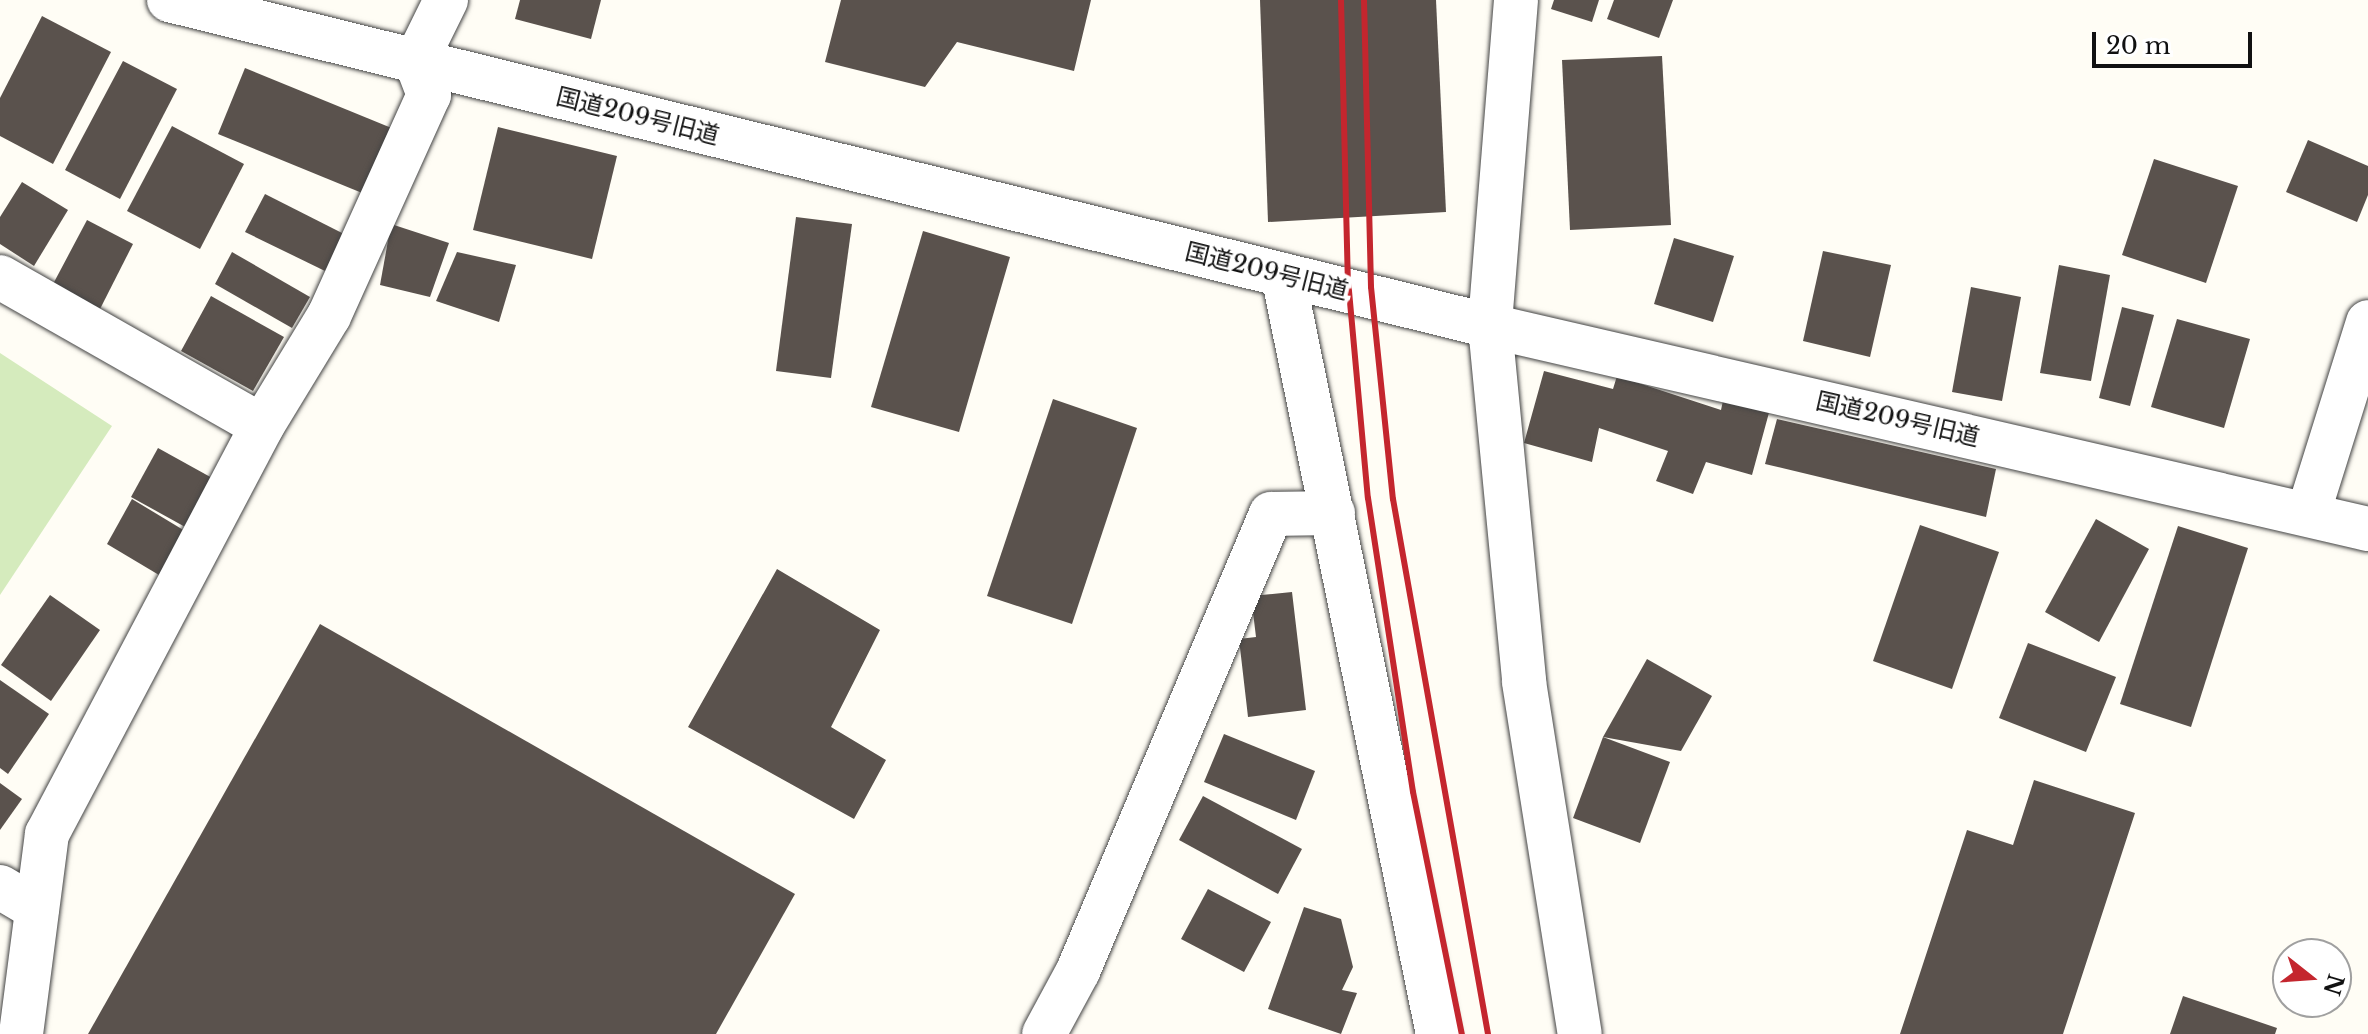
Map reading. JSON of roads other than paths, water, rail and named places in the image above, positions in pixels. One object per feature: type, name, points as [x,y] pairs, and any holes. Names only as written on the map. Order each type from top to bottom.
[{"type":"street","name":"国道209号旧道","points":[[169,0],[1490,326],[2368,529]]},
{"type":"street","points":[[21,1034],[47,834],[262,426],[329,316],[429,95],[416,61],[446,0]]},
{"type":"street","points":[[1516,0],[1490,326],[1524,682],[1580,1034]]},
{"type":"street","points":[[1283,275],[1438,1034]]},
{"type":"street","points":[[0,277],[262,426]]},
{"type":"street","points":[[2308,514],[2368,322]]},
{"type":"street","points":[[1044,1034],[1078,971],[1271,514],[1333,513]]},
{"type":"street","points":[[0,887],[37,909]]},
{"type":"railway","points":[[1341,0],[1348,280],[1368,498],[1413,792],[1462,1034]]},
{"type":"railway","points":[[1364,0],[1371,287],[1393,499],[1488,1034]]}]
